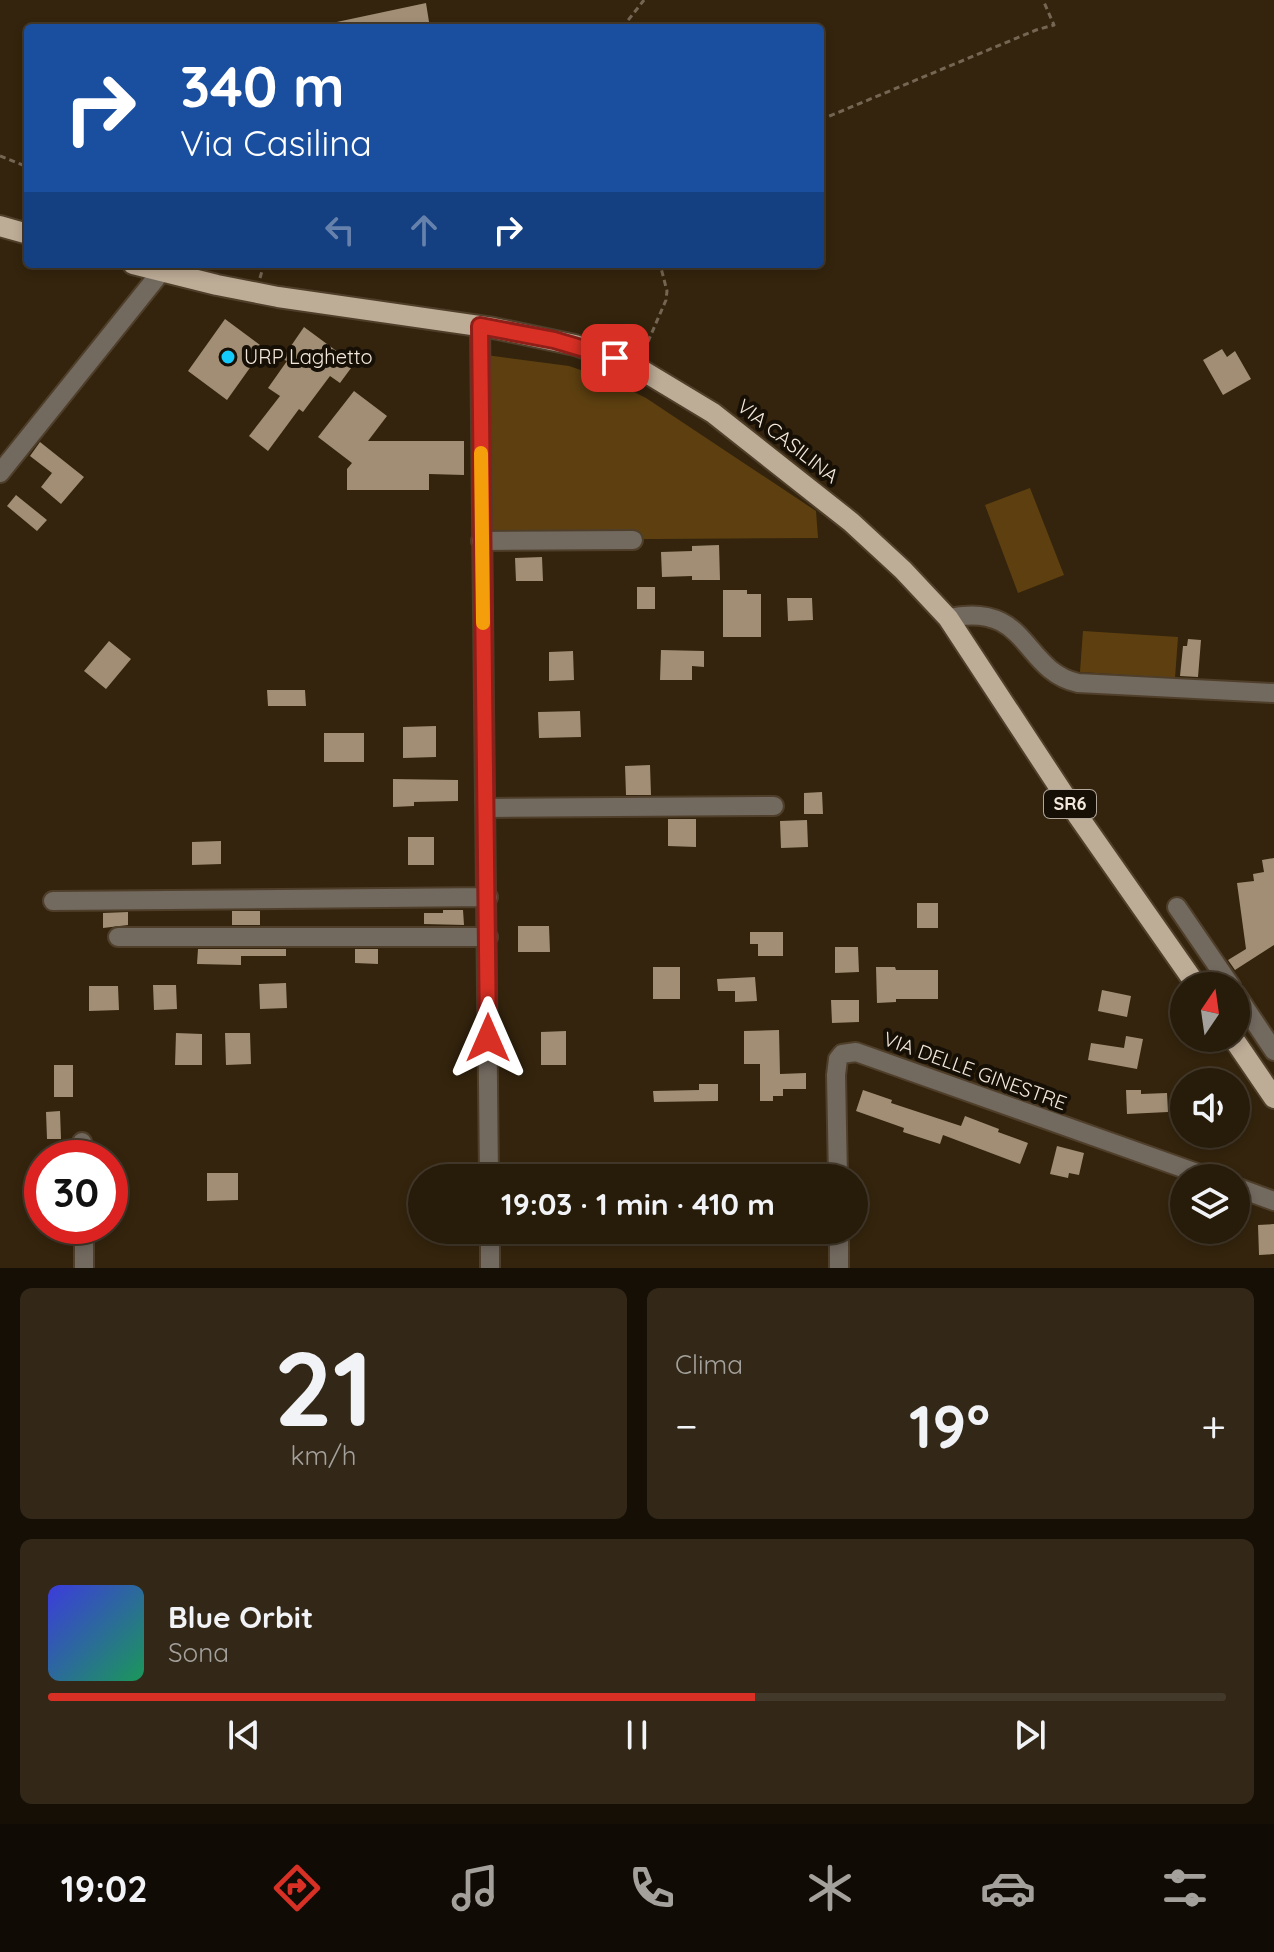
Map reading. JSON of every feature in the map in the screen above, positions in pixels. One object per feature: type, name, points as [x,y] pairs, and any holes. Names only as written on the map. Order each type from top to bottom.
[{"type":"main road","points":[[0,226],[24,233]]},
{"type":"main road","name":"VIA CASILINA","points":[[147,268],[288,299],[543,337],[596,351],[635,366],[676,389],[744,436],[817,493],[893,560],[948,618],[1078,816],[1187,972]]},
{"type":"main road","points":[[1243,1052],[1274,1098]]},
{"type":"street","points":[[0,473],[161,272]]},
{"type":"street","points":[[480,326],[489,1164]]},
{"type":"street","points":[[0,440],[16,453]]},
{"type":"street","points":[[481,541],[633,540]]},
{"type":"street","points":[[948,618],[982,617],[1010,626],[1052,672],[1072,682],[1274,693]]},
{"type":"street","points":[[486,808],[774,806]]},
{"type":"street","points":[[53,901],[488,897]]},
{"type":"street","points":[[1177,907],[1221,972]]},
{"type":"street","points":[[118,937],[488,937]]},
{"type":"street","points":[[1250,1015],[1274,1051]]},
{"type":"street","name":"VIA DELLE GINESTRE","points":[[838,1164],[836,1075],[838,1059],[848,1052],[870,1057],[1172,1164]]},
{"type":"street","points":[[1250,1192],[1274,1201]]},
{"type":"street","points":[[84,1244],[84,1268]]},
{"type":"street","points":[[490,1244],[490,1268]]},
{"type":"street","points":[[839,1244],[839,1268]]},
{"type":"path","points":[[625,24],[644,0]]},
{"type":"path","points":[[824,118],[1054,25],[1043,0]]},
{"type":"path","points":[[0,156],[24,165]]},
{"type":"path","points":[[644,351],[666,300],[661,268]]},
{"type":"shaded area","points":[[486,355],[569,366],[610,380],[646,398],[816,511],[818,538],[491,540]]},
{"type":"shaded area","points":[[1030,488],[1064,575],[1018,593],[985,505]]},
{"type":"shaded area","points":[[1083,631],[1178,637],[1175,678],[1080,672]]},
{"type":"building","points":[[426,3],[429,24],[332,24]]},
{"type":"building","name":"URP Laghetto","points":[[225,319],[264,348],[227,400],[188,371]]},
{"type":"building","points":[[304,327],[354,364],[340,383],[330,376],[303,412],[299,409],[268,451],[249,436],[280,396],[268,388],[287,361],[282,359]]},
{"type":"building","points":[[1222,349],[1227,357],[1235,351],[1251,379],[1223,395],[1203,360]]},
{"type":"building","points":[[354,391],[387,416],[368,441],[464,441],[464,475],[429,474],[429,490],[347,490],[347,469],[352,463],[318,437]]},
{"type":"building","points":[[40,442],[84,477],[61,504],[41,487],[52,473],[30,456]]},
{"type":"building","points":[[16,495],[47,520],[37,531],[7,506]]},
{"type":"building","points":[[719,545],[720,580],[692,580],[692,576],[662,577],[661,552],[692,551],[692,546]]},
{"type":"building","points":[[542,557],[543,581],[516,581],[515,558]]},
{"type":"building","points":[[637,587],[655,587],[655,609],[637,609]]},
{"type":"building","points":[[723,590],[747,590],[747,594],[761,594],[761,637],[723,637]]},
{"type":"building","points":[[787,598],[812,598],[813,620],[788,621]]},
{"type":"building","points":[[1188,639],[1201,640],[1198,677],[1180,676],[1183,646],[1187,646]]},
{"type":"building","points":[[109,641],[131,659],[106,689],[84,671]]},
{"type":"building","points":[[661,650],[704,651],[704,667],[692,666],[692,680],[660,680]]},
{"type":"building","points":[[573,651],[574,680],[549,681],[549,652]]},
{"type":"building","points":[[267,690],[305,690],[306,706],[268,706]]},
{"type":"building","points":[[580,711],[581,737],[539,738],[538,712]]},
{"type":"building","points":[[436,726],[436,757],[403,758],[403,727]]},
{"type":"building","points":[[324,733],[364,733],[364,762],[324,762]]},
{"type":"building","points":[[650,765],[651,795],[626,795],[625,766]]},
{"type":"building","points":[[393,779],[458,780],[458,801],[414,802],[414,806],[393,807]]},
{"type":"building","points":[[822,792],[823,814],[804,814],[804,793]]},
{"type":"building","points":[[668,819],[696,819],[696,847],[668,846]]},
{"type":"building","points":[[807,820],[808,847],[781,848],[780,821]]},
{"type":"building","points":[[408,837],[434,837],[434,865],[408,865]]},
{"type":"building","points":[[221,841],[221,864],[192,865],[192,842]]},
{"type":"building","points":[[1274,858],[1274,945],[1235,970],[1228,960],[1246,949],[1237,883],[1254,881],[1253,874],[1264,872],[1262,860]]},
{"type":"building","points":[[917,903],[938,903],[938,928],[917,928]]},
{"type":"building","points":[[443,910],[463,910],[464,925],[424,924],[424,913],[443,913]]},
{"type":"building","points":[[232,911],[260,911],[260,925],[232,925]]},
{"type":"building","points":[[128,912],[128,925],[103,928],[103,913]]},
{"type":"building","points":[[518,926],[549,926],[550,952],[518,952]]},
{"type":"building","points":[[750,932],[783,932],[783,956],[758,956],[758,944],[750,944]]},
{"type":"building","points":[[835,947],[858,947],[859,972],[835,973]]},
{"type":"building","points":[[198,949],[286,949],[286,956],[241,956],[241,965],[197,964]]},
{"type":"building","points":[[355,949],[378,949],[378,964],[355,963]]},
{"type":"building","points":[[653,967],[680,967],[680,999],[653,999]]},
{"type":"building","points":[[876,967],[938,970],[938,999],[896,999],[896,1002],[877,1003]]},
{"type":"building","points":[[755,977],[757,1001],[735,1002],[735,991],[718,991],[717,979]]},
{"type":"building","points":[[286,983],[287,1008],[260,1009],[259,984]]},
{"type":"building","points":[[153,985],[176,985],[177,1009],[154,1010]]},
{"type":"building","points":[[89,986],[118,986],[119,1010],[89,1011]]},
{"type":"building","points":[[1102,990],[1131,996],[1127,1017],[1098,1011]]},
{"type":"building","points":[[831,1000],[859,1000],[859,1022],[832,1023]]},
{"type":"building","points":[[779,1030],[780,1074],[806,1073],[806,1089],[783,1089],[783,1096],[773,1096],[773,1101],[760,1101],[760,1064],[744,1064],[744,1031]]},
{"type":"building","points":[[566,1031],[566,1065],[541,1065],[541,1032]]},
{"type":"building","points":[[176,1033],[202,1034],[202,1065],[175,1065]]},
{"type":"building","points":[[225,1033],[250,1033],[251,1064],[226,1065]]},
{"type":"building","points":[[1126,1036],[1143,1039],[1137,1069],[1088,1060],[1091,1043],[1124,1048]]},
{"type":"building","points":[[54,1065],[73,1065],[73,1097],[54,1097]]},
{"type":"building","points":[[699,1084],[718,1084],[718,1101],[654,1102],[653,1091],[699,1090]]},
{"type":"building","points":[[863,1090],[892,1100],[891,1103],[961,1126],[965,1116],[999,1129],[998,1132],[1028,1143],[1020,1164],[943,1135],[940,1144],[856,1111]]},
{"type":"building","points":[[1126,1090],[1141,1090],[1141,1094],[1167,1093],[1168,1112],[1127,1114]]},
{"type":"building","points":[[60,1111],[61,1139],[47,1139],[46,1112]]},
{"type":"building","points":[[1057,1146],[1084,1153],[1079,1175],[1069,1173],[1068,1178],[1050,1174]]},
{"type":"building","points":[[207,1173],[238,1173],[238,1200],[207,1201]]},
{"type":"building","points":[[1274,1224],[1274,1254],[1259,1255],[1258,1225]]},
{"type":"slow traffic","points":[[481,453],[483,623]]},
{"type":"place","name":"URP Laghetto","points":[[228,357]]},
{"type":"route","points":[[488,1038],[480,326],[554,340],[615,358]]}]
